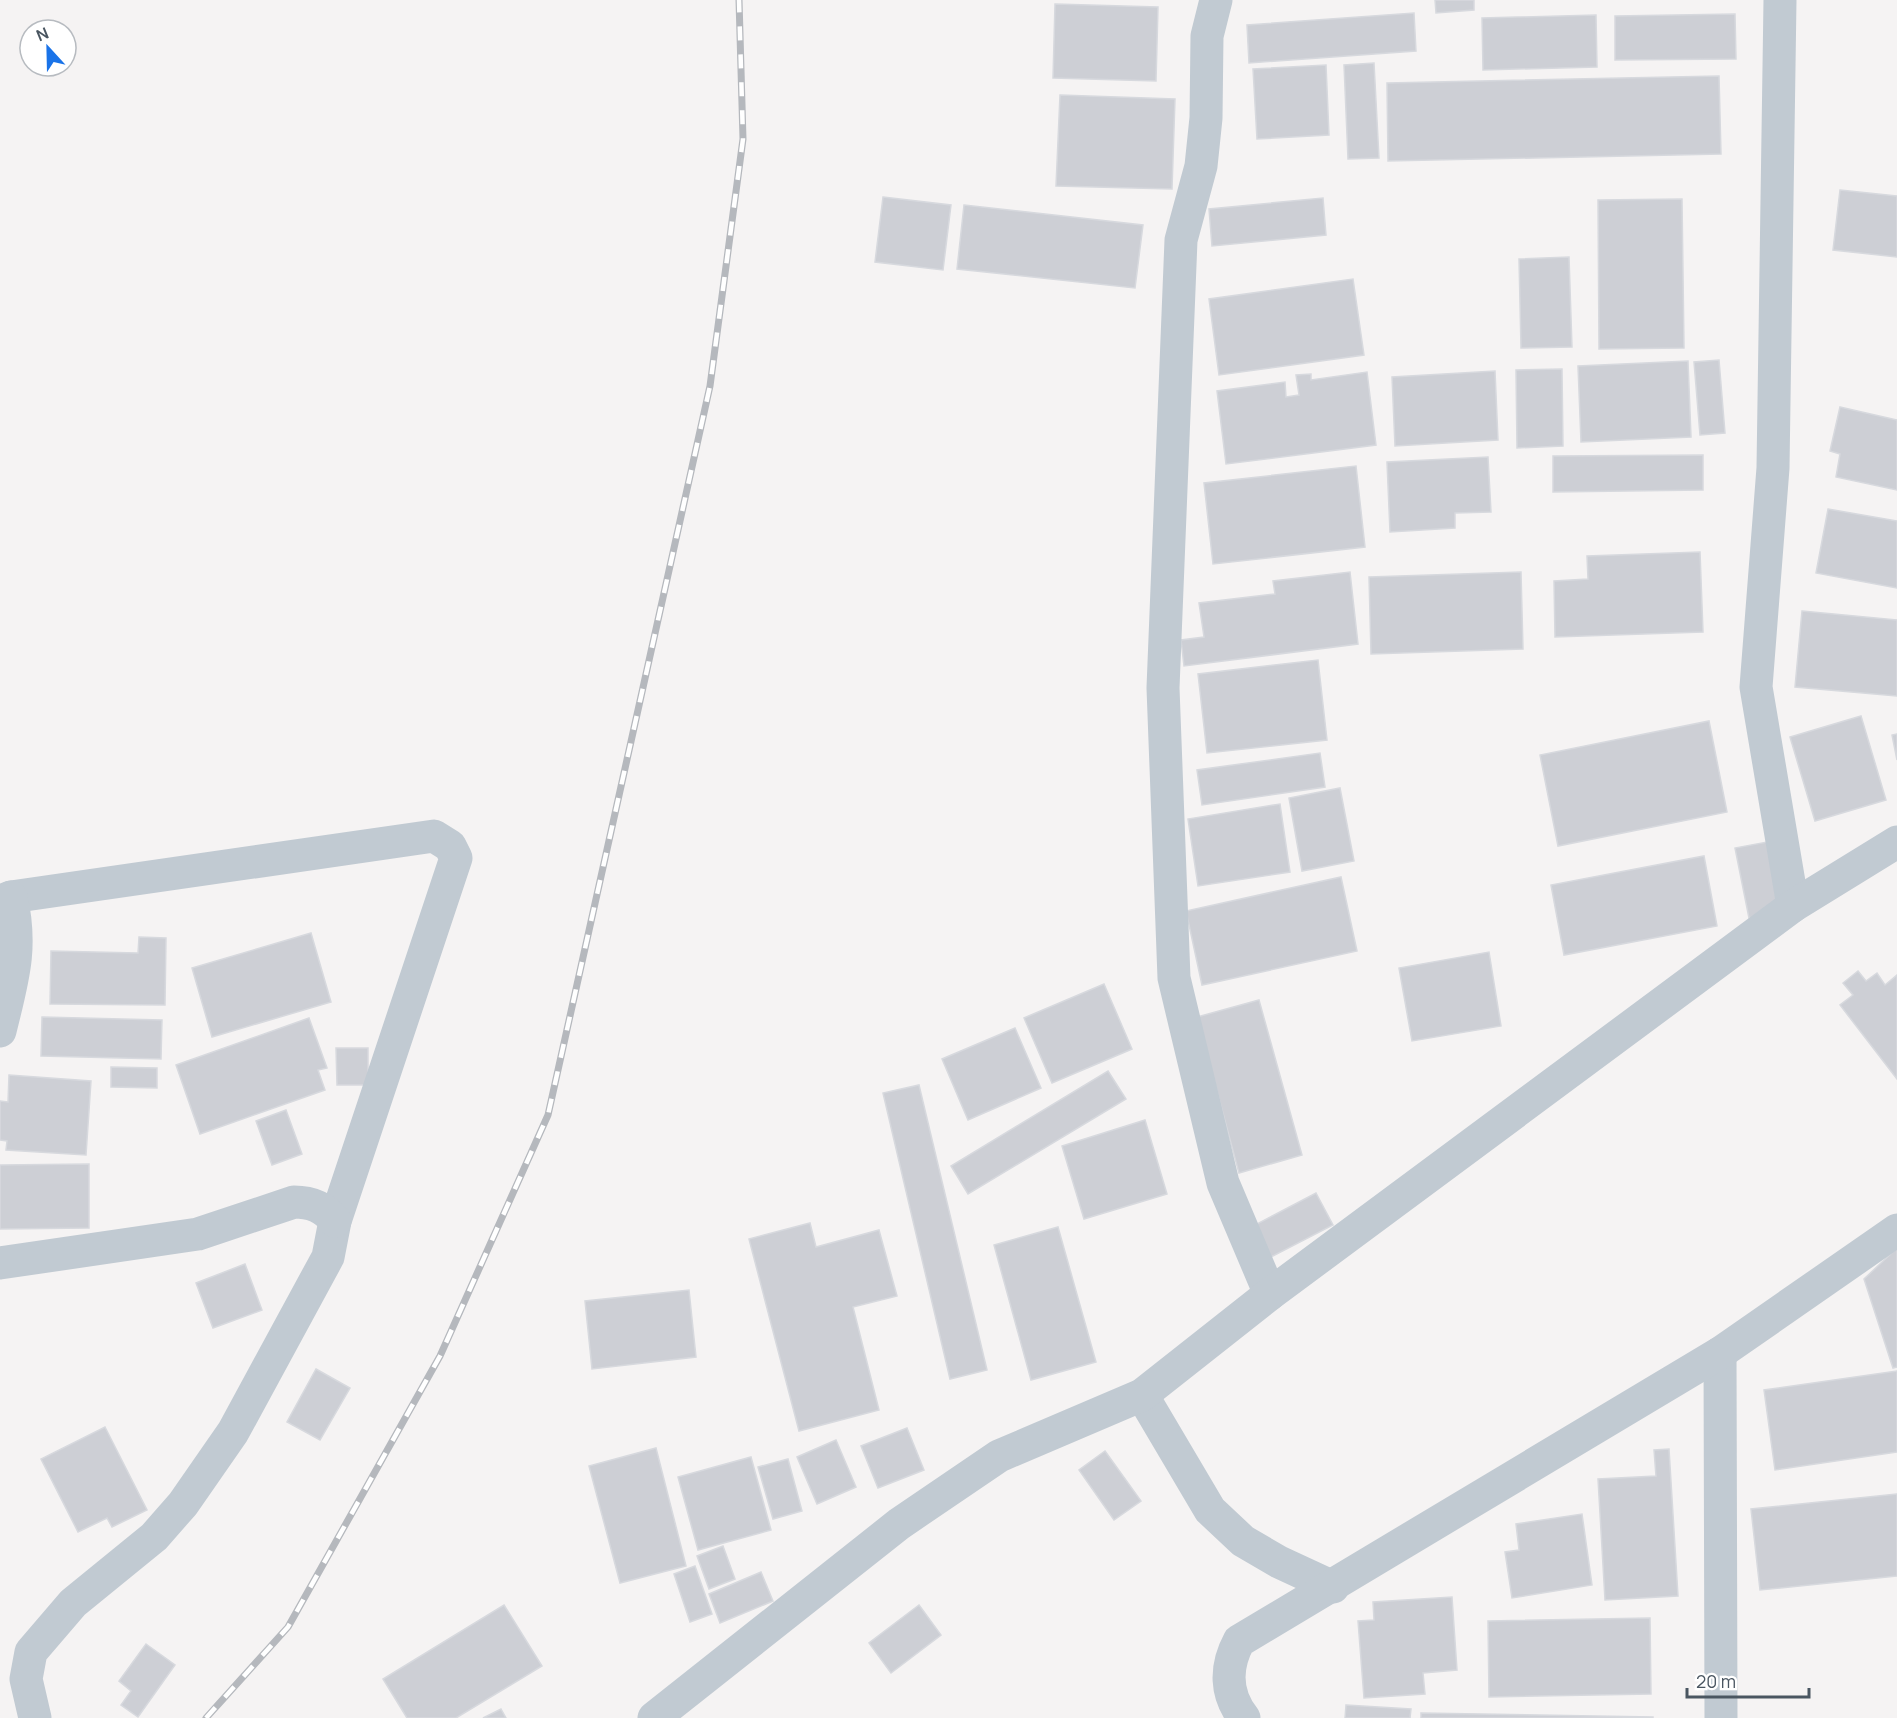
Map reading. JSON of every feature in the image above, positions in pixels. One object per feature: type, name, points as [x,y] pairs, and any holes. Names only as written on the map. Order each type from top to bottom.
[{"type":"street","points":[[1216,0],[1207,36],[1206,118],[1201,166],[1181,240],[1163,688],[1174,978],[1223,1183],[1270,1294]]},
{"type":"street","points":[[1780,0],[1773,468],[1756,687],[1793,906]]},
{"type":"street","points":[[0,1031],[15,968],[17,944],[16,918],[5,899],[434,836],[450,846],[456,858],[335,1221],[328,1257],[232,1432],[183,1504],[154,1537],[73,1603],[31,1652],[26,1679],[35,1718]]},
{"type":"street","points":[[654,1718],[899,1524],[999,1456],[1142,1395],[1270,1294],[1793,906],[1897,842]]},
{"type":"street","points":[[0,1263],[198,1234],[294,1202],[308,1202],[320,1207],[328,1212],[335,1221]]},
{"type":"street","points":[[1244,1718],[1234,1705],[1228,1679],[1231,1656],[1239,1641],[1333,1587],[1720,1353],[1897,1230]]},
{"type":"street","points":[[1720,1353],[1721,1718]]},
{"type":"street","points":[[1142,1395],[1210,1510],[1243,1541],[1279,1562],[1333,1587]]},
{"type":"building","points":[[1435,0],[1474,0],[1474,10],[1436,13]]},
{"type":"building","points":[[1055,4],[1158,7],[1156,81],[1053,78]]},
{"type":"building","points":[[1414,13],[1416,51],[1249,63],[1247,25]]},
{"type":"building","points":[[1735,14],[1736,59],[1615,60],[1615,16]]},
{"type":"building","points":[[1596,15],[1597,67],[1483,70],[1482,18]]},
{"type":"building","points":[[1374,63],[1379,158],[1348,159],[1344,65]]},
{"type":"building","points":[[1326,65],[1329,135],[1257,139],[1253,69]]},
{"type":"building","points":[[1719,76],[1721,154],[1388,161],[1387,83]]},
{"type":"building","points":[[1060,95],[1175,99],[1172,189],[1056,186]]},
{"type":"building","points":[[1840,190],[1897,196],[1897,257],[1833,250]]},
{"type":"building","points":[[883,197],[951,205],[943,270],[875,262]]},
{"type":"building","points":[[1323,198],[1326,235],[1212,246],[1209,209]]},
{"type":"building","points":[[1682,199],[1684,348],[1599,349],[1598,200]]},
{"type":"building","points":[[964,205],[1143,225],[1135,288],[957,269]]},
{"type":"building","points":[[1569,257],[1572,347],[1521,348],[1519,259]]},
{"type":"building","points":[[1353,279],[1364,355],[1219,375],[1209,299]]},
{"type":"building","points":[[1719,360],[1725,433],[1700,435],[1694,362]]},
{"type":"building","points":[[1688,361],[1691,437],[1581,442],[1578,366]]},
{"type":"building","points":[[1562,369],[1563,446],[1517,448],[1516,370]]},
{"type":"building","points":[[1495,371],[1498,440],[1395,446],[1392,377]]},
{"type":"building","points":[[1367,372],[1376,445],[1226,464],[1217,391],[1285,382],[1286,397],[1299,395],[1296,375],[1311,374],[1311,380]]},
{"type":"building","points":[[1840,407],[1897,420],[1897,490],[1836,477],[1840,454],[1830,451]]},
{"type":"building","points":[[1703,455],[1703,490],[1553,492],[1553,456]]},
{"type":"building","points":[[1488,457],[1491,512],[1455,513],[1455,528],[1390,532],[1387,462]]},
{"type":"building","points":[[1356,466],[1365,547],[1213,564],[1204,483]]},
{"type":"building","points":[[1828,509],[1897,521],[1897,588],[1816,573]]},
{"type":"building","points":[[1700,552],[1703,632],[1555,637],[1554,581],[1588,579],[1587,556]]},
{"type":"building","points":[[1350,572],[1358,644],[1184,666],[1181,640],[1204,637],[1199,603],[1275,594],[1273,581]]},
{"type":"building","points":[[1521,572],[1523,649],[1371,654],[1369,577]]},
{"type":"building","points":[[1802,611],[1897,620],[1897,696],[1795,687]]},
{"type":"building","points":[[1318,660],[1327,740],[1207,753],[1198,674]]},
{"type":"building","points":[[1861,716],[1886,800],[1815,821],[1790,737]]},
{"type":"building","points":[[1709,721],[1727,812],[1558,846],[1540,755]]},
{"type":"building","points":[[1897,734],[1897,760],[1892,735]]},
{"type":"building","points":[[1320,753],[1325,787],[1202,805],[1197,770]]},
{"type":"building","points":[[1340,788],[1354,861],[1302,871],[1289,798]]},
{"type":"building","points":[[1280,804],[1290,872],[1198,886],[1188,819]]},
{"type":"building","points":[[1767,842],[1782,911],[1749,918],[1735,848]]},
{"type":"building","points":[[1704,856],[1717,926],[1564,955],[1551,885]]},
{"type":"building","points":[[1341,877],[1357,951],[1202,985],[1186,911]]},
{"type":"building","points":[[311,933],[331,1002],[212,1037],[192,968]]},
{"type":"building","points":[[139,937],[166,938],[165,1005],[50,1004],[51,951],[138,953]]},
{"type":"building","points":[[1489,952],[1501,1026],[1412,1041],[1399,968]]},
{"type":"building","points":[[1858,971],[1866,981],[1877,973],[1885,985],[1897,975],[1897,1079],[1840,1005],[1853,995],[1843,983]]},
{"type":"building","points":[[1104,984],[1132,1049],[1052,1083],[1024,1018]]},
{"type":"building","points":[[1259,1000],[1302,1155],[1239,1173],[1197,1017]]},
{"type":"building","points":[[42,1017],[162,1020],[161,1059],[41,1056]]},
{"type":"building","points":[[309,1018],[327,1068],[318,1070],[325,1090],[200,1134],[176,1065]]},
{"type":"building","points":[[1015,1028],[1041,1088],[968,1120],[942,1059]]},
{"type":"building","points":[[336,1048],[368,1048],[368,1085],[337,1085]]},
{"type":"building","points":[[111,1067],[157,1068],[157,1088],[111,1087]]},
{"type":"building","points":[[1108,1071],[1126,1099],[968,1194],[951,1166]]},
{"type":"building","points":[[9,1075],[91,1081],[86,1155],[6,1150],[7,1141],[0,1140],[0,1101],[8,1102]]},
{"type":"building","points":[[919,1085],[987,1370],[950,1379],[883,1093]]},
{"type":"building","points":[[286,1110],[302,1154],[272,1165],[256,1121]]},
{"type":"building","points":[[1145,1120],[1167,1194],[1084,1219],[1062,1146]]},
{"type":"building","points":[[89,1164],[89,1228],[0,1229],[0,1165]]},
{"type":"building","points":[[1316,1193],[1333,1225],[1271,1257],[1255,1225]]},
{"type":"building","points":[[810,1223],[816,1247],[879,1230],[897,1296],[853,1307],[879,1410],[799,1431],[749,1239]]},
{"type":"building","points":[[1058,1227],[1096,1362],[1031,1380],[994,1245]]},
{"type":"building","points":[[1897,1248],[1897,1367],[1893,1368],[1864,1279]]},
{"type":"building","points":[[245,1264],[262,1310],[213,1328],[196,1283]]},
{"type":"building","points":[[689,1290],[696,1357],[592,1369],[585,1301]]},
{"type":"building","points":[[316,1369],[350,1388],[320,1440],[287,1422]]},
{"type":"building","points":[[1897,1371],[1897,1452],[1775,1470],[1764,1390]]},
{"type":"building","points":[[105,1427],[147,1510],[112,1527],[107,1518],[78,1532],[41,1459]]},
{"type":"building","points":[[907,1428],[924,1470],[878,1488],[861,1446]]},
{"type":"building","points":[[836,1440],[856,1487],[817,1504],[797,1457]]},
{"type":"building","points":[[656,1448],[686,1566],[620,1583],[589,1466]]},
{"type":"building","points":[[1669,1449],[1678,1596],[1605,1600],[1598,1479],[1656,1476],[1654,1450]]},
{"type":"building","points":[[1105,1451],[1141,1501],[1114,1520],[1079,1470]]},
{"type":"building","points":[[751,1457],[771,1530],[698,1550],[678,1477]]},
{"type":"building","points":[[788,1459],[802,1511],[773,1519],[758,1467]]},
{"type":"building","points":[[1897,1494],[1897,1576],[1760,1590],[1751,1509]]},
{"type":"building","points":[[1582,1514],[1592,1585],[1512,1598],[1505,1552],[1519,1550],[1516,1524]]},
{"type":"building","points":[[723,1546],[735,1579],[709,1589],[697,1556]]},
{"type":"building","points":[[695,1566],[712,1614],[690,1622],[674,1574]]},
{"type":"building","points":[[761,1572],[773,1601],[720,1623],[709,1594]]},
{"type":"building","points":[[1452,1597],[1457,1670],[1423,1673],[1425,1694],[1364,1698],[1358,1621],[1374,1620],[1373,1602]]},
{"type":"building","points":[[504,1605],[542,1666],[456,1718],[407,1718],[383,1679]]},
{"type":"building","points":[[919,1605],[941,1635],[891,1673],[869,1643]]},
{"type":"building","points":[[1650,1618],[1651,1694],[1489,1697],[1488,1621]]},
{"type":"building","points":[[146,1644],[175,1665],[138,1717],[121,1705],[131,1691],[119,1681]]},
{"type":"building","points":[[1346,1705],[1411,1709],[1410,1718],[1345,1718]]},
{"type":"building","points":[[501,1709],[506,1718],[483,1718]]},
{"type":"building","points":[[1421,1713],[1653,1717],[1653,1718],[1421,1718]]},
{"type":"railway","points":[[206,1718],[288,1627],[440,1356],[548,1115],[710,386],[743,139],[739,0]]}]
